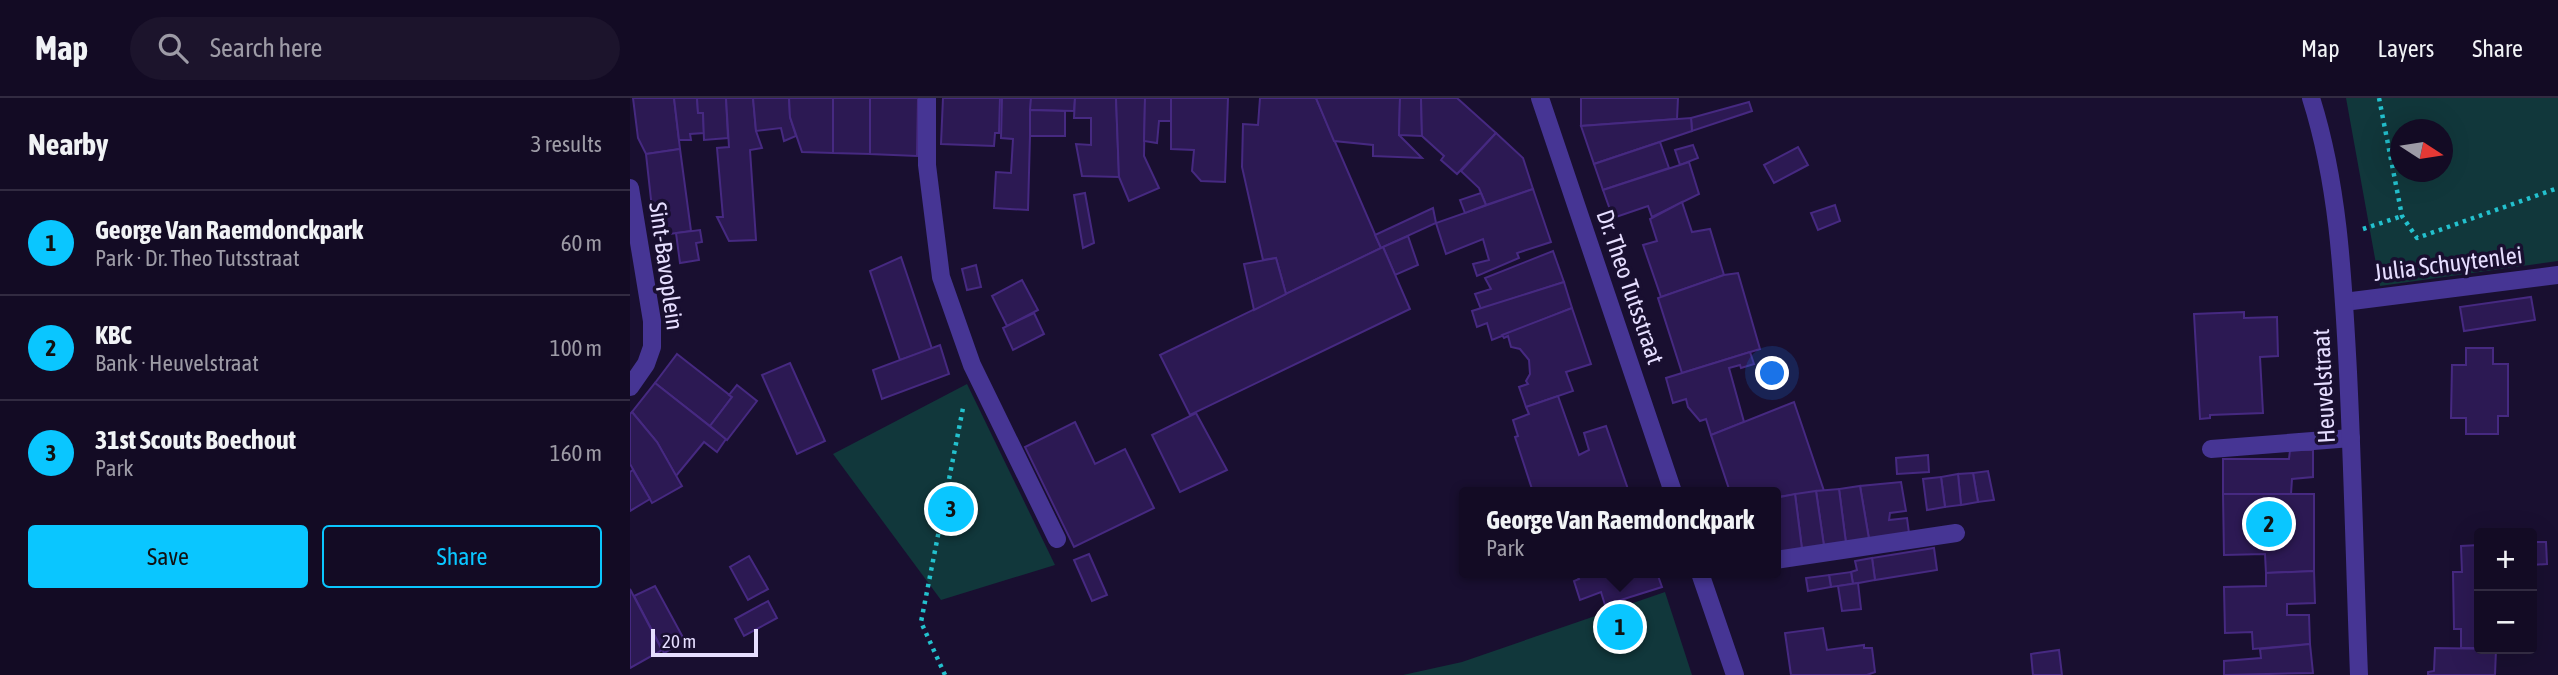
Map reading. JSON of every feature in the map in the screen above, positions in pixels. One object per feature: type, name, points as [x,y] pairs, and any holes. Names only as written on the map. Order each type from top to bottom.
[{"type":"street","points":[[927,98],[927,165],[941,276],[972,365],[1057,539]]},
{"type":"street","name":"Dr. Theo Tutsstraat","points":[[1539,98],[1671,487]]},
{"type":"street","name":"Heuvelstraat","points":[[2311,98],[2324,138],[2339,236],[2351,438],[2358,675]]},
{"type":"street","name":"Sint-Bavoplein","points":[[630,188],[652,321],[652,347],[646,364],[630,387]]},
{"type":"street","name":"Julia Schuytenlei","points":[[2344,302],[2553,277]]},
{"type":"street","points":[[2211,449],[2351,438]]},
{"type":"street","points":[[1781,559],[1956,533]]},
{"type":"street","points":[[1702,578],[1735,675]]},
{"type":"path","points":[[2379,98],[2402,216],[2417,238],[2558,188]]},
{"type":"path","points":[[2339,236],[2402,216]]},
{"type":"path","points":[[945,675],[921,622],[972,365]]},
{"type":"green space","points":[[2346,98],[2558,98],[2558,261],[2380,286]]},
{"type":"green space","points":[[967,384],[1055,565],[941,600],[833,454]]},
{"type":"green space","points":[[1665,592],[1692,675],[1403,675],[1462,662]]},
{"type":"building","points":[[633,98],[674,98],[680,149],[646,154],[638,138]]},
{"type":"building","points":[[674,98],[697,98],[698,113],[703,113],[704,133],[690,134],[691,140],[679,140]]},
{"type":"building","points":[[697,98],[726,98],[728,138],[704,140],[703,113],[698,113]]},
{"type":"building","points":[[726,98],[753,98],[756,131],[762,148],[750,150],[756,240],[729,241],[717,217],[723,217],[717,148],[729,147]]},
{"type":"building","points":[[753,98],[789,98],[790,117],[796,136],[784,141],[781,128],[756,131]]},
{"type":"building","points":[[789,98],[833,98],[833,153],[802,152],[790,117]]},
{"type":"building","points":[[833,98],[870,98],[870,154],[833,153]]},
{"type":"building","points":[[870,98],[918,98],[917,156],[870,154]]},
{"type":"building","points":[[943,98],[1000,98],[999,133],[995,133],[994,146],[941,144]]},
{"type":"building","points":[[1002,98],[1031,98],[1028,210],[994,208],[996,172],[1011,173],[1013,139],[1001,138]]},
{"type":"building","points":[[1031,98],[1075,98],[1074,111],[1030,110]]},
{"type":"building","points":[[1075,98],[1116,98],[1119,177],[1082,176],[1076,144],[1091,145],[1091,118],[1074,118]]},
{"type":"building","points":[[1116,98],[1145,98],[1144,156],[1159,188],[1129,201],[1119,177]]},
{"type":"building","points":[[1145,98],[1171,98],[1171,121],[1159,121],[1157,143],[1144,141]]},
{"type":"building","points":[[1171,98],[1228,98],[1225,182],[1201,181],[1192,171],[1194,150],[1171,149]]},
{"type":"building","points":[[1260,98],[1316,98],[1381,248],[1286,294],[1276,258],[1263,260],[1242,167],[1243,124],[1258,125]]},
{"type":"building","points":[[1316,98],[1400,98],[1399,135],[1422,158],[1373,156],[1373,145],[1334,141]]},
{"type":"building","points":[[1400,98],[1421,98],[1422,136],[1399,135]]},
{"type":"building","points":[[1421,98],[1457,98],[1496,133],[1457,174],[1441,160],[1444,156],[1422,136]]},
{"type":"building","points":[[1581,98],[1678,98],[1677,119],[1581,126]]},
{"type":"building","points":[[1749,102],[1752,111],[1692,131],[1691,118]]},
{"type":"building","points":[[1030,110],[1065,111],[1065,136],[1030,136]]},
{"type":"building","points":[[1691,118],[1692,131],[1594,164],[1581,126]]},
{"type":"building","points":[[1496,133],[1523,158],[1533,189],[1486,205],[1479,188],[1461,171]]},
{"type":"building","points":[[1660,142],[1669,168],[1603,190],[1594,164]]},
{"type":"building","points":[[1693,145],[1698,158],[1680,165],[1675,150]]},
{"type":"building","points":[[1798,147],[1808,165],[1774,183],[1764,165]]},
{"type":"building","points":[[680,149],[691,231],[655,236],[646,154]]},
{"type":"building","points":[[1689,162],[1699,194],[1652,217],[1648,206],[1613,218],[1603,190]]},
{"type":"building","points":[[1533,189],[1551,242],[1517,253],[1519,258],[1477,276],[1473,264],[1489,260],[1483,239],[1446,254],[1436,223]]},
{"type":"building","points":[[1085,193],[1094,243],[1083,248],[1074,195]]},
{"type":"building","points":[[1481,193],[1486,205],[1465,213],[1460,200]]},
{"type":"building","points":[[1682,202],[1692,232],[1710,229],[1724,275],[1661,297],[1643,245],[1657,241],[1650,219]]},
{"type":"building","points":[[1835,205],[1840,221],[1818,230],[1811,213]]},
{"type":"building","points":[[1433,208],[1436,223],[1381,248],[1375,235]]},
{"type":"building","points":[[700,230],[702,242],[696,243],[699,260],[680,263],[676,233]]},
{"type":"building","points":[[1408,236],[1418,265],[1395,275],[1383,247]]},
{"type":"building","points":[[1383,247],[1410,309],[1190,415],[1160,355]]},
{"type":"building","points":[[1553,251],[1564,282],[1481,309],[1475,294],[1491,289],[1485,278]]},
{"type":"building","points":[[901,257],[932,349],[900,360],[870,271]]},
{"type":"building","points":[[1276,258],[1286,294],[1254,310],[1244,264]]},
{"type":"building","points":[[976,265],[981,287],[967,290],[962,269]]},
{"type":"building","points":[[1738,273],[1760,349],[1682,373],[1658,298],[1724,275]]},
{"type":"building","points":[[1022,280],[1038,310],[1007,326],[992,296]]},
{"type":"building","points":[[1564,282],[1572,308],[1492,340],[1487,323],[1477,327],[1472,311]]},
{"type":"building","points":[[2531,297],[2535,320],[2464,331],[2460,307]]},
{"type":"building","points":[[1572,308],[1591,364],[1566,372],[1573,391],[1526,407],[1519,387],[1528,384],[1526,381],[1530,374],[1529,360],[1520,349],[1511,347],[1508,336],[1504,338],[1502,335]]},
{"type":"building","points":[[2244,312],[2244,318],[2277,317],[2278,356],[2260,357],[2263,413],[2210,415],[2210,418],[2200,419],[2194,314]]},
{"type":"building","points":[[1034,313],[1044,334],[1013,350],[1003,328]]},
{"type":"building","points":[[940,345],[949,374],[882,399],[873,370]]},
{"type":"building","points":[[2466,348],[2493,348],[2493,364],[2508,364],[2508,416],[2498,416],[2498,434],[2466,434],[2466,418],[2451,418],[2452,365],[2466,365]]},
{"type":"building","points":[[1750,352],[1754,364],[1729,368],[1744,422],[1711,435],[1706,419],[1700,421],[1688,407],[1686,399],[1673,403],[1666,378]]},
{"type":"building","points":[[677,354],[732,397],[710,426],[655,383]]},
{"type":"building","points":[[790,363],[825,441],[797,454],[762,375]]},
{"type":"building","points":[[655,383],[726,439],[717,452],[704,442],[676,476],[657,442],[632,412]]},
{"type":"building","points":[[737,385],[757,401],[727,440],[710,426],[732,397],[729,395]]},
{"type":"building","points":[[1558,396],[1579,455],[1589,450],[1584,433],[1606,426],[1627,487],[1531,487],[1515,437],[1518,436],[1513,420],[1529,414],[1526,407]]},
{"type":"building","points":[[1794,402],[1824,491],[1781,496],[1781,487],[1728,487],[1711,435]]},
{"type":"building","points":[[632,412],[657,442],[682,486],[652,503],[630,464]]},
{"type":"building","points":[[1196,413],[1227,470],[1180,492],[1152,435]]},
{"type":"building","points":[[1075,422],[1095,464],[1125,449],[1154,508],[1074,547],[1025,447]]},
{"type":"building","points":[[2290,450],[2313,450],[2313,477],[2292,479],[2291,494],[2223,494],[2223,459],[2289,459]]},
{"type":"building","points":[[1928,455],[1929,472],[1897,474],[1896,458]]},
{"type":"building","points":[[633,470],[650,499],[630,511],[630,472]]},
{"type":"building","points":[[1988,471],[1994,500],[1978,502],[1973,473]]},
{"type":"building","points":[[1973,473],[1978,502],[1961,505],[1958,474]]},
{"type":"building","points":[[1958,474],[1961,505],[1945,507],[1941,477]]},
{"type":"building","points":[[1941,477],[1945,507],[1927,510],[1923,479]]},
{"type":"building","points":[[1901,482],[1906,511],[1890,513],[1889,520],[1907,518],[1909,533],[1869,539],[1860,486]]},
{"type":"building","points":[[1860,486],[1869,539],[1846,543],[1839,489]]},
{"type":"building","points":[[1839,489],[1846,543],[1824,546],[1816,491]]},
{"type":"building","points":[[1816,491],[1824,546],[1802,549],[1795,494]]},
{"type":"building","points":[[1795,494],[1802,549],[1781,552],[1781,497]]},
{"type":"building","points":[[2223,494],[2314,494],[2314,571],[2266,573],[2265,554],[2224,555]]},
{"type":"building","points":[[2537,542],[2546,542],[2547,564],[2537,565]]},
{"type":"building","points":[[2474,545],[2474,648],[2461,648],[2461,629],[2454,629],[2453,572],[2462,572],[2461,546]]},
{"type":"building","points":[[1934,548],[1937,570],[1875,580],[1872,558]]},
{"type":"building","points":[[1089,554],[1107,595],[1092,601],[1074,560]]},
{"type":"building","points":[[749,556],[768,589],[748,600],[730,567]]},
{"type":"building","points":[[1872,558],[1875,580],[1853,584],[1851,572],[1857,570],[1855,561]]},
{"type":"building","points":[[2314,571],[2315,603],[2287,604],[2287,615],[2309,615],[2310,644],[2253,649],[2252,632],[2225,633],[2224,587],[2266,586],[2266,573]]},
{"type":"building","points":[[1851,572],[1853,584],[1831,587],[1829,575]]},
{"type":"building","points":[[1829,575],[1831,587],[1808,591],[1806,578]]},
{"type":"building","points":[[1659,578],[1662,587],[1605,605],[1601,592],[1580,600],[1574,581]]},
{"type":"building","points":[[1858,583],[1861,609],[1842,611],[1838,586]]},
{"type":"building","points":[[655,586],[685,641],[664,653],[634,596]]},
{"type":"building","points":[[630,589],[662,650],[630,668]]},
{"type":"building","points":[[768,601],[777,618],[744,636],[735,619]]},
{"type":"building","points":[[1823,628],[1827,650],[1864,645],[1864,648],[1872,648],[1875,672],[1867,675],[1791,675],[1785,633]]},
{"type":"building","points":[[2310,644],[2313,673],[2224,675],[2224,661],[2261,658],[2260,649]]},
{"type":"building","points":[[2435,648],[2474,649],[2474,654],[2496,654],[2495,675],[2428,675],[2428,672],[2434,671]]},
{"type":"building","points":[[2059,650],[2062,675],[2033,675],[2031,654]]},
{"type":"place","name":"31st Scouts Boechout","points":[[951,509]]},
{"type":"place","name":"KBC","points":[[2269,524]]},
{"type":"place","name":"George Van Raemdonckpark","points":[[1620,627]]}]
